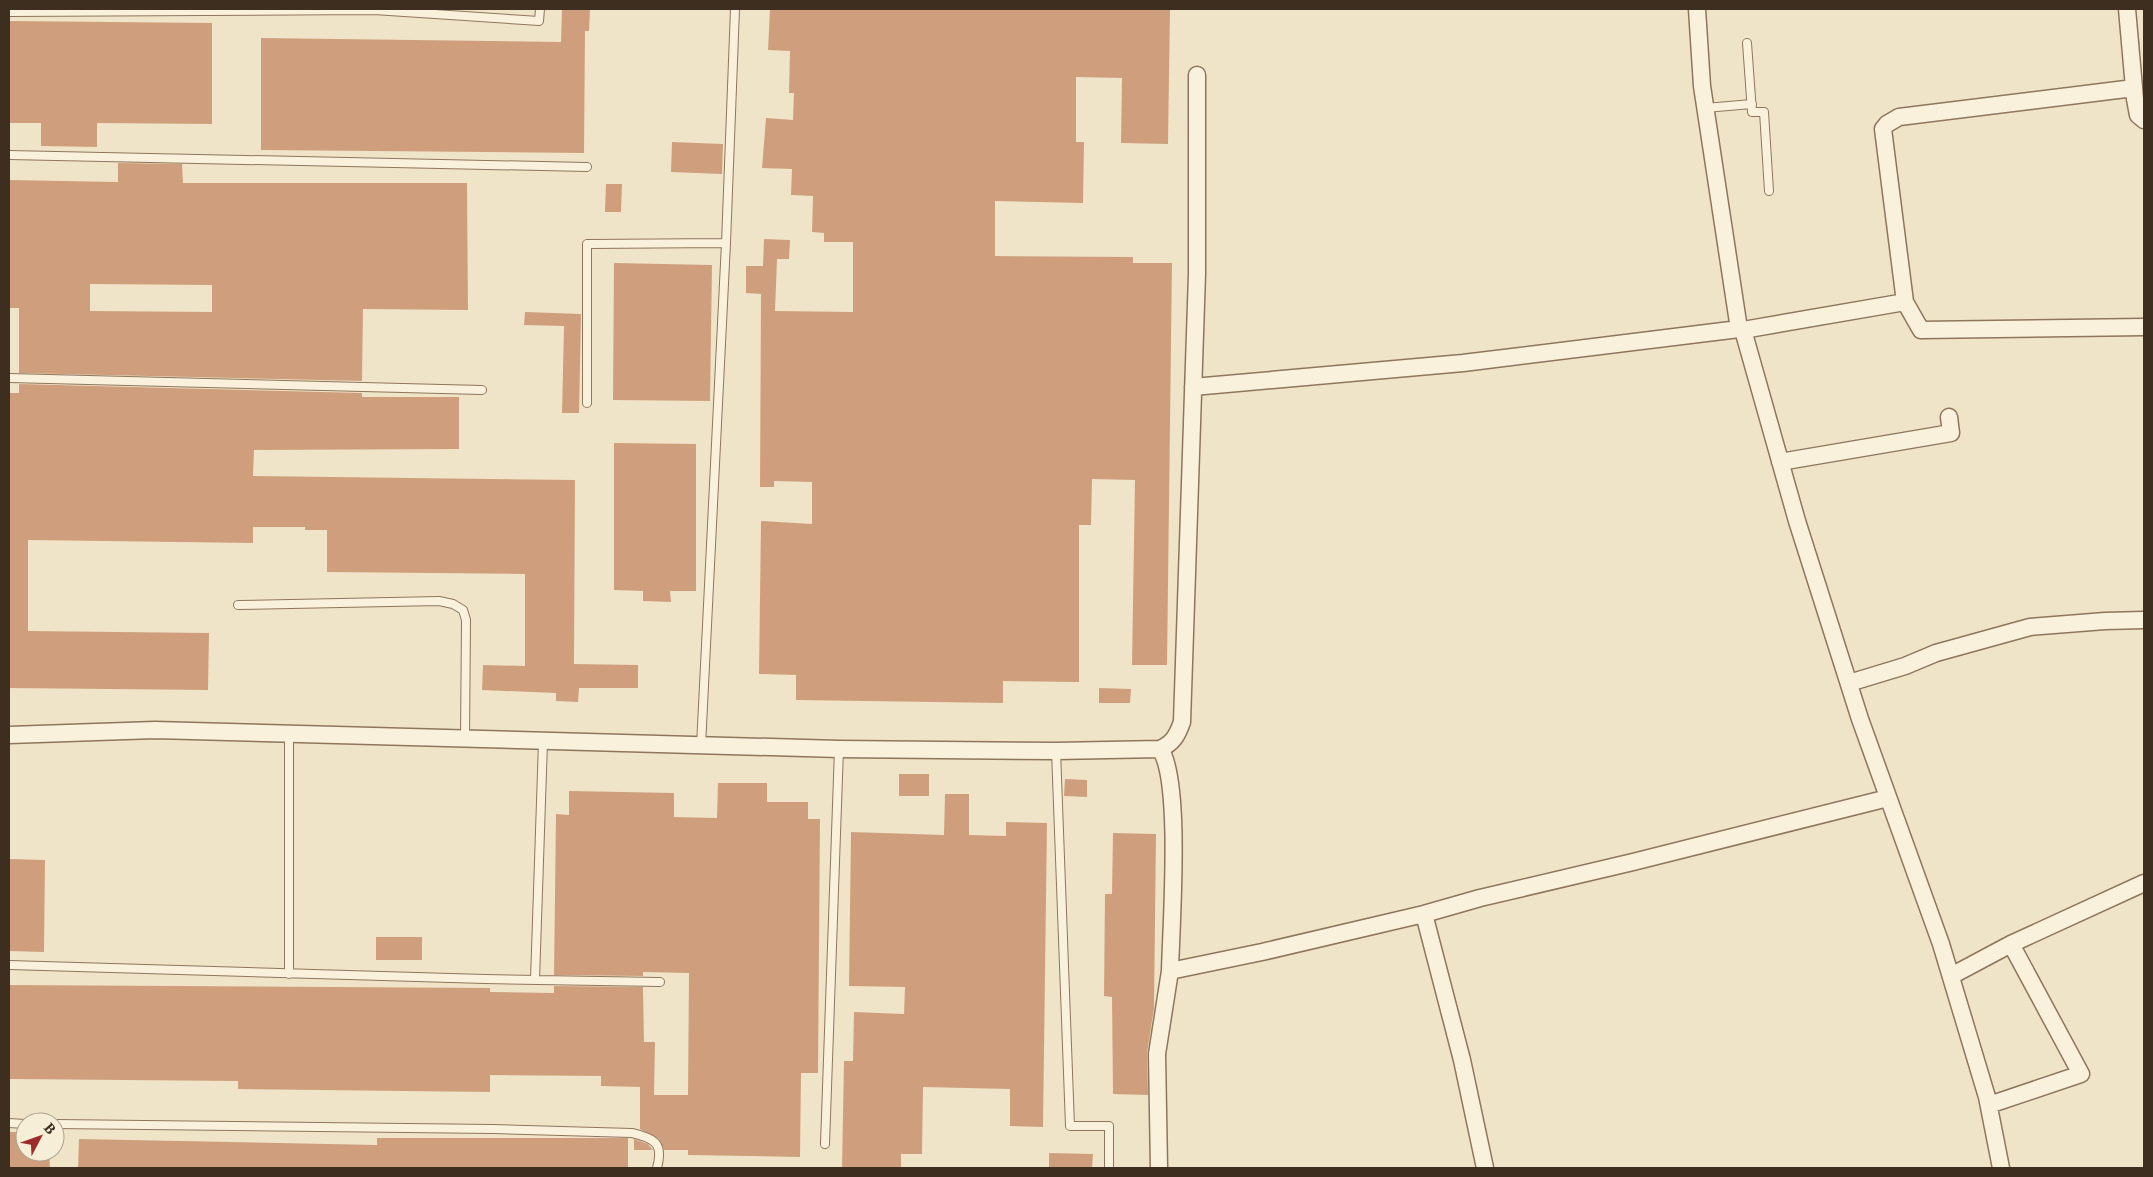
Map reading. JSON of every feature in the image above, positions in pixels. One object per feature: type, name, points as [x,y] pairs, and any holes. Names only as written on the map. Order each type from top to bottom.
[{"type":"street","points":[[1697,9],[1705,108],[1741,329],[1849,684],[1951,976],[1989,1105],[2001,1168]]},
{"type":"street","points":[[2128,9],[2134,88],[2138,115],[2144,120]]},
{"type":"street","points":[[9,735],[155,730],[289,732],[701,746],[1056,751],[1160,749],[1169,745],[1175,739],[1182,722],[1197,274],[1197,74]]},
{"type":"street","points":[[2134,88],[1899,117],[1887,124],[1883,129],[1905,302],[1921,330],[2144,327]]},
{"type":"street","points":[[1193,387],[1463,363],[1741,329],[1905,302]]},
{"type":"street","points":[[1780,462],[1951,433],[1949,417]]},
{"type":"street","points":[[1849,684],[1905,666],[1936,653],[2030,627],[2144,620]]},
{"type":"street","points":[[1159,1168],[1156,1054],[1170,971],[1172,794],[1166,761],[1160,749]]},
{"type":"street","points":[[1170,971],[1262,952],[1424,914],[1480,898],[1888,798]]},
{"type":"street","points":[[1951,976],[2011,944],[2144,884]]},
{"type":"street","points":[[1424,914],[1462,1060],[1485,1168]]},
{"type":"street","points":[[1989,1105],[2081,1074],[2011,944]]},
{"type":"lane","points":[[9,12],[374,9],[539,21],[540,9]]},
{"type":"lane","points":[[701,746],[726,243],[735,9]]},
{"type":"lane","points":[[1747,43],[1752,112],[1764,112],[1769,191]]},
{"type":"lane","points":[[1705,108],[1752,104]]},
{"type":"lane","points":[[9,155],[587,167]]},
{"type":"lane","points":[[587,403],[587,244],[726,243]]},
{"type":"lane","points":[[9,378],[482,390]]},
{"type":"lane","points":[[238,605],[439,602],[453,604],[463,610],[466,620],[465,739]]},
{"type":"lane","points":[[289,732],[289,974]]},
{"type":"lane","points":[[535,980],[543,742]]},
{"type":"lane","points":[[825,1144],[839,749]]},
{"type":"lane","points":[[1056,751],[1070,1126],[1109,1126],[1109,1168]]},
{"type":"lane","points":[[9,965],[289,974],[660,982]]},
{"type":"lane","points":[[65,1124],[493,1129],[632,1133],[650,1137],[658,1147],[657,1168]]},
{"type":"building","points":[[562,9],[590,9],[589,31],[585,31],[584,153],[261,150],[261,38],[561,42]]},
{"type":"building","points":[[770,9],[1170,9],[1168,144],[1121,143],[1122,78],[1076,77],[1076,142],[1084,142],[1083,203],[995,201],[995,256],[1133,257],[1133,263],[1172,263],[1167,665],[1132,665],[1135,480],[1092,479],[1091,525],[1079,525],[1079,682],[1003,681],[1003,703],[796,700],[796,675],[759,674],[761,521],[812,524],[812,482],[774,481],[774,487],[760,487],[761,294],[746,293],[746,266],[763,266],[764,239],[790,240],[789,259],[777,259],[775,311],[853,312],[853,242],[824,242],[824,233],[812,232],[813,196],[791,195],[792,169],[762,168],[766,118],[793,120],[794,93],[789,93],[790,51],[768,50]]},
{"type":"building","points":[[9,21],[212,23],[212,124],[97,123],[97,147],[41,146],[41,123],[9,123]]},
{"type":"building","points":[[672,142],[723,144],[722,174],[671,172]]},
{"type":"building","points":[[118,163],[182,164],[183,183],[467,183],[468,310],[363,309],[362,381],[19,373],[19,308],[9,308],[9,180],[118,182]],"holes":[[[90,284],[212,285],[212,312],[90,311]]]},
{"type":"building","points":[[606,184],[622,184],[621,212],[605,212]]},
{"type":"building","points":[[614,263],[712,265],[710,401],[613,400]]},
{"type":"building","points":[[525,312],[581,314],[579,413],[562,413],[564,326],[524,325]]},
{"type":"building","points":[[19,384],[362,393],[362,397],[459,397],[459,449],[254,450],[253,476],[575,480],[574,664],[638,665],[638,688],[579,688],[578,702],[556,701],[556,693],[482,690],[483,665],[525,666],[525,574],[327,572],[327,530],[305,530],[305,527],[253,527],[253,543],[28,540],[28,631],[209,633],[208,690],[9,688],[9,393],[19,393]]},
{"type":"building","points":[[614,443],[696,444],[696,591],[670,591],[671,602],[643,601],[643,591],[614,590]]},
{"type":"building","points":[[1099,688],[1131,689],[1130,703],[1099,703]]},
{"type":"building","points":[[899,774],[929,774],[929,796],[899,796]]},
{"type":"building","points":[[1065,779],[1087,780],[1087,797],[1064,796]]},
{"type":"building","points":[[718,783],[767,783],[767,802],[808,802],[808,819],[820,819],[818,1073],[801,1073],[800,1157],[688,1155],[688,1150],[664,1150],[659,1139],[640,1129],[640,1087],[601,1086],[601,1076],[490,1075],[490,1092],[238,1089],[238,1081],[9,1079],[9,985],[490,988],[490,992],[554,993],[554,986],[643,987],[644,1042],[655,1042],[654,1095],[688,1095],[689,973],[643,972],[643,976],[554,975],[556,814],[569,815],[569,791],[674,793],[674,817],[717,818]]},
{"type":"building","points":[[945,794],[969,794],[969,835],[1006,836],[1006,822],[1047,823],[1043,1127],[1010,1126],[1010,1089],[923,1087],[922,1154],[901,1154],[901,1168],[842,1168],[844,1061],[853,1061],[854,1012],[904,1014],[905,987],[849,986],[851,832],[944,835]]},
{"type":"building","points":[[1113,833],[1156,834],[1154,1008],[1147,1053],[1148,1095],[1113,1094],[1112,997],[1104,996],[1105,894],[1112,894]]},
{"type":"building","points":[[9,859],[45,860],[44,952],[9,951]]},
{"type":"building","points":[[376,937],[422,937],[422,960],[376,960]]},
{"type":"building","points":[[9,1132],[15,1132],[15,1162],[50,1162],[50,1168],[9,1168]]},
{"type":"building","points":[[377,1138],[628,1138],[628,1168],[78,1168],[79,1139],[377,1145]]},
{"type":"building","points":[[634,1139],[648,1144],[653,1150],[634,1150]]},
{"type":"building","points":[[1049,1153],[1093,1154],[1092,1168],[1049,1168]]}]
